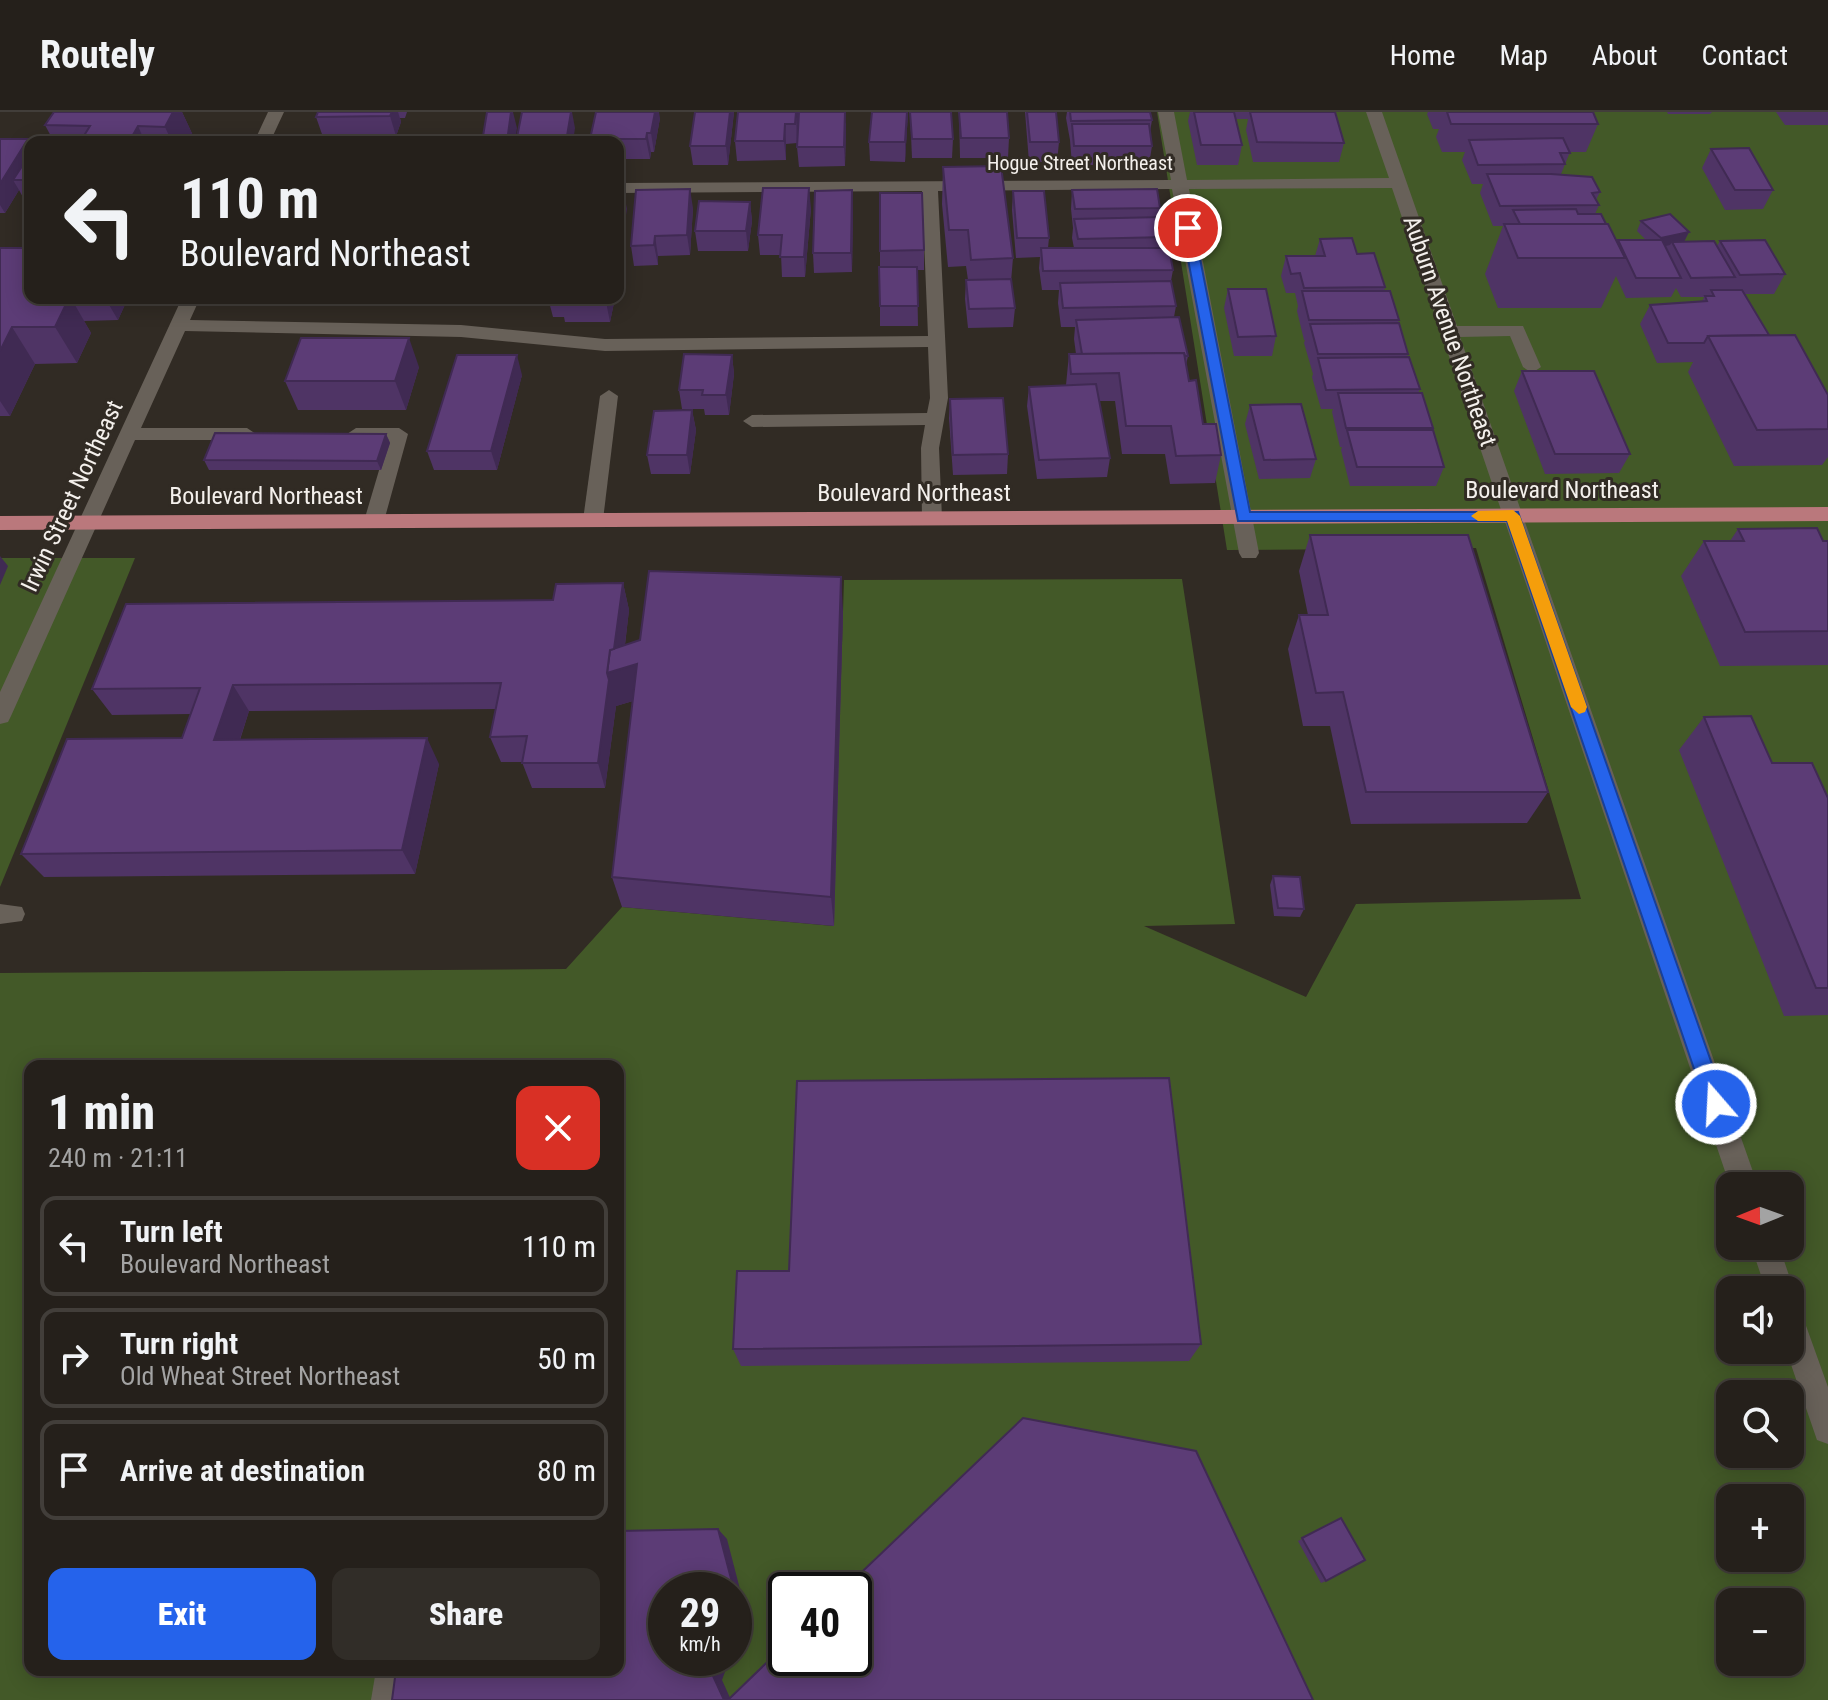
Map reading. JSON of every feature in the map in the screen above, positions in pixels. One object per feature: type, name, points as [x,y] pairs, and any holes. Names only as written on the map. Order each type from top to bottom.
[{"type":"main road","name":"Boulevard Northeast","points":[[0,523],[1828,514]]},
{"type":"street","points":[[265,136],[276,112]]},
{"type":"street","points":[[1166,112],[1249,553]]},
{"type":"street","name":"Auburn Avenue Northeast","points":[[1374,112],[1739,1172]]},
{"type":"street","name":"Hogue Street Northeast","points":[[624,188],[1398,183]]},
{"type":"street","points":[[930,186],[939,398],[930,448],[932,518]]},
{"type":"street","name":"Irwin Street Northeast","points":[[0,716],[188,304]]},
{"type":"street","points":[[179,325],[461,331],[605,345],[937,341]]},
{"type":"street","points":[[1450,332],[1517,330],[1532,367]]},
{"type":"street","points":[[593,520],[609,396]]},
{"type":"street","points":[[752,421],[935,419]]},
{"type":"street","points":[[129,434],[261,434]]},
{"type":"street","points":[[338,434],[399,434],[374,521]]},
{"type":"street","points":[[1804,1360],[1828,1429]]},
{"type":"street","points":[[387,1700],[391,1676]]},
{"type":"green space","points":[[1157,112],[1828,112],[1828,1700],[0,1700],[0,973],[566,969],[622,907],[833,926],[844,580],[1182,579],[1235,924],[1144,926],[1306,997],[1356,904],[1581,899],[1476,548],[1227,550]]},
{"type":"green space","points":[[0,558],[135,558],[0,887]]},
{"type":"building","points":[[54,112],[173,112],[165,127],[138,126],[132,136],[84,136],[90,126],[45,125]]},
{"type":"building","points":[[318,112],[392,112],[390,116],[316,117]]},
{"type":"building","points":[[487,112],[511,112],[508,136],[483,136]]},
{"type":"building","points":[[522,112],[571,112],[567,136],[517,136]]},
{"type":"building","points":[[596,112],[655,112],[651,133],[647,133],[646,139],[591,136]]},
{"type":"building","points":[[695,112],[730,112],[726,146],[690,146]]},
{"type":"building","points":[[738,112],[796,112],[795,124],[785,124],[784,141],[735,141]]},
{"type":"building","points":[[799,112],[845,112],[844,147],[797,147]]},
{"type":"building","points":[[872,112],[907,112],[905,142],[869,142]]},
{"type":"building","points":[[910,112],[951,112],[953,139],[912,139]]},
{"type":"building","points":[[959,112],[1007,112],[1009,138],[961,138]]},
{"type":"building","points":[[1027,112],[1056,112],[1059,142],[1030,142]]},
{"type":"building","points":[[1070,112],[1150,112],[1152,120],[1071,121]]},
{"type":"building","points":[[1194,112],[1234,112],[1242,145],[1201,145]]},
{"type":"building","points":[[1250,112],[1335,112],[1344,143],[1257,142]]},
{"type":"building","points":[[1447,112],[1593,112],[1598,124],[1451,124]]},
{"type":"building","points":[[1072,124],[1149,124],[1152,146],[1074,146]]},
{"type":"building","points":[[1563,138],[1570,153],[1560,153],[1565,164],[1478,165],[1469,140]]},
{"type":"building","points":[[0,139],[24,139],[24,145],[0,184]]},
{"type":"building","points":[[1749,148],[1773,190],[1735,190],[1711,149]]},
{"type":"building","points":[[24,163],[24,180],[13,180]]},
{"type":"building","points":[[1001,166],[1013,258],[971,260],[968,230],[949,230],[943,167]]},
{"type":"building","points":[[1487,174],[1592,177],[1600,192],[1592,193],[1599,205],[1500,206]]},
{"type":"building","points":[[763,188],[809,188],[804,257],[780,257],[782,235],[758,235]]},
{"type":"building","points":[[690,189],[687,235],[655,236],[654,245],[631,246],[636,190]]},
{"type":"building","points":[[1157,189],[1160,208],[1075,209],[1072,190]]},
{"type":"building","points":[[852,190],[851,253],[813,253],[815,191]]},
{"type":"building","points":[[1013,191],[1044,191],[1049,238],[1017,238]]},
{"type":"building","points":[[880,193],[922,193],[924,250],[880,251]]},
{"type":"building","points":[[699,201],[750,202],[746,231],[695,231]]},
{"type":"building","points":[[1576,209],[1578,214],[1601,214],[1606,224],[1520,224],[1513,210]]},
{"type":"building","points":[[1670,214],[1689,232],[1661,238],[1641,221]]},
{"type":"building","points":[[1163,217],[1168,237],[1078,239],[1074,219]]},
{"type":"building","points":[[1504,224],[1608,224],[1625,258],[1518,258]]},
{"type":"building","points":[[1352,238],[1357,254],[1374,253],[1385,287],[1304,288],[1300,273],[1291,274],[1286,256],[1325,256],[1320,239]]},
{"type":"building","points":[[1618,240],[1662,240],[1681,278],[1636,278]]},
{"type":"building","points":[[1765,240],[1785,274],[1740,275],[1720,241]]},
{"type":"building","points":[[1714,241],[1735,277],[1691,278],[1672,242]]},
{"type":"building","points":[[0,248],[24,248],[24,304],[66,304],[55,327],[12,327],[0,351]]},
{"type":"building","points":[[1041,248],[1169,248],[1173,270],[1043,271]]},
{"type":"building","points":[[879,267],[917,267],[918,306],[880,306]]},
{"type":"building","points":[[1011,279],[1015,308],[969,309],[966,280]]},
{"type":"building","points":[[1171,281],[1176,306],[1063,308],[1060,283]]},
{"type":"building","points":[[1228,289],[1266,289],[1276,336],[1238,337]]},
{"type":"building","points":[[1711,290],[1742,290],[1769,335],[1708,336],[1704,343],[1668,343],[1650,305],[1707,301],[1705,296],[1714,296]]},
{"type":"building","points":[[1302,291],[1390,291],[1399,320],[1309,320]]},
{"type":"building","points":[[1179,317],[1188,356],[1184,353],[1082,354],[1076,320]]},
{"type":"building","points":[[1399,323],[1408,354],[1318,354],[1310,324]]},
{"type":"building","points":[[1795,335],[1828,395],[1828,429],[1757,430],[1708,336]]},
{"type":"building","points":[[301,338],[409,338],[395,381],[285,381]]},
{"type":"building","points":[[1184,353],[1189,381],[1196,380],[1203,424],[1216,424],[1221,455],[1176,456],[1171,426],[1126,426],[1119,373],[1071,374],[1069,354]]},
{"type":"building","points":[[684,354],[732,355],[726,395],[702,395],[703,390],[679,390]]},
{"type":"building","points":[[457,355],[517,355],[491,451],[427,451]]},
{"type":"building","points":[[1409,357],[1420,389],[1326,390],[1318,358]]},
{"type":"building","points":[[1522,371],[1594,371],[1630,454],[1555,454]]},
{"type":"building","points":[[1096,384],[1110,458],[1039,460],[1029,387]]},
{"type":"building","points":[[1338,393],[1422,393],[1433,428],[1346,428]]},
{"type":"building","points":[[1003,398],[1008,454],[953,455],[950,399]]},
{"type":"building","points":[[1301,404],[1316,459],[1264,460],[1250,405]]},
{"type":"building","points":[[692,410],[687,455],[647,455],[654,411]]},
{"type":"building","points":[[1347,430],[1433,430],[1444,467],[1357,467]]},
{"type":"building","points":[[215,433],[386,434],[377,461],[204,460]]},
{"type":"building","points":[[1817,528],[1823,541],[1828,541],[1828,631],[1745,632],[1704,541],[1744,541],[1738,529]]},
{"type":"building","points":[[1310,535],[1468,535],[1548,792],[1366,792],[1343,692],[1316,693],[1299,615],[1328,615]]},
{"type":"building","points":[[649,571],[841,577],[831,897],[612,877],[637,664],[607,673],[610,650],[640,640]]},
{"type":"building","points":[[623,583],[614,649],[610,650],[598,763],[522,763],[527,736],[490,737],[501,683],[233,685],[214,740],[427,738],[402,850],[21,854],[67,739],[182,738],[200,688],[92,689],[126,604],[553,600],[556,584]]},
{"type":"building","points":[[1751,716],[1772,763],[1812,763],[1828,798],[1828,988],[1816,988],[1704,717]]},
{"type":"building","points":[[1273,876],[1300,877],[1304,909],[1278,908]]},
{"type":"building","points":[[1169,1078],[1201,1344],[733,1349],[737,1271],[789,1271],[797,1081]]},
{"type":"building","points":[[1023,1418],[1196,1451],[1313,1700],[728,1700],[768,1661],[768,1676],[872,1676],[872,1572],[862,1572]]},
{"type":"building","points":[[1341,1518],[1365,1560],[1326,1581],[1302,1538]]},
{"type":"building","points":[[718,1529],[729,1572],[648,1572],[648,1676],[713,1676],[724,1700],[392,1700],[395,1676],[624,1676],[624,1531]]},
{"type":"slow traffic","points":[[1478,516],[1513,516],[1579,707]]},
{"type":"route","points":[[1188,228],[1244,517],[1513,516],[1716,1104]]}]
